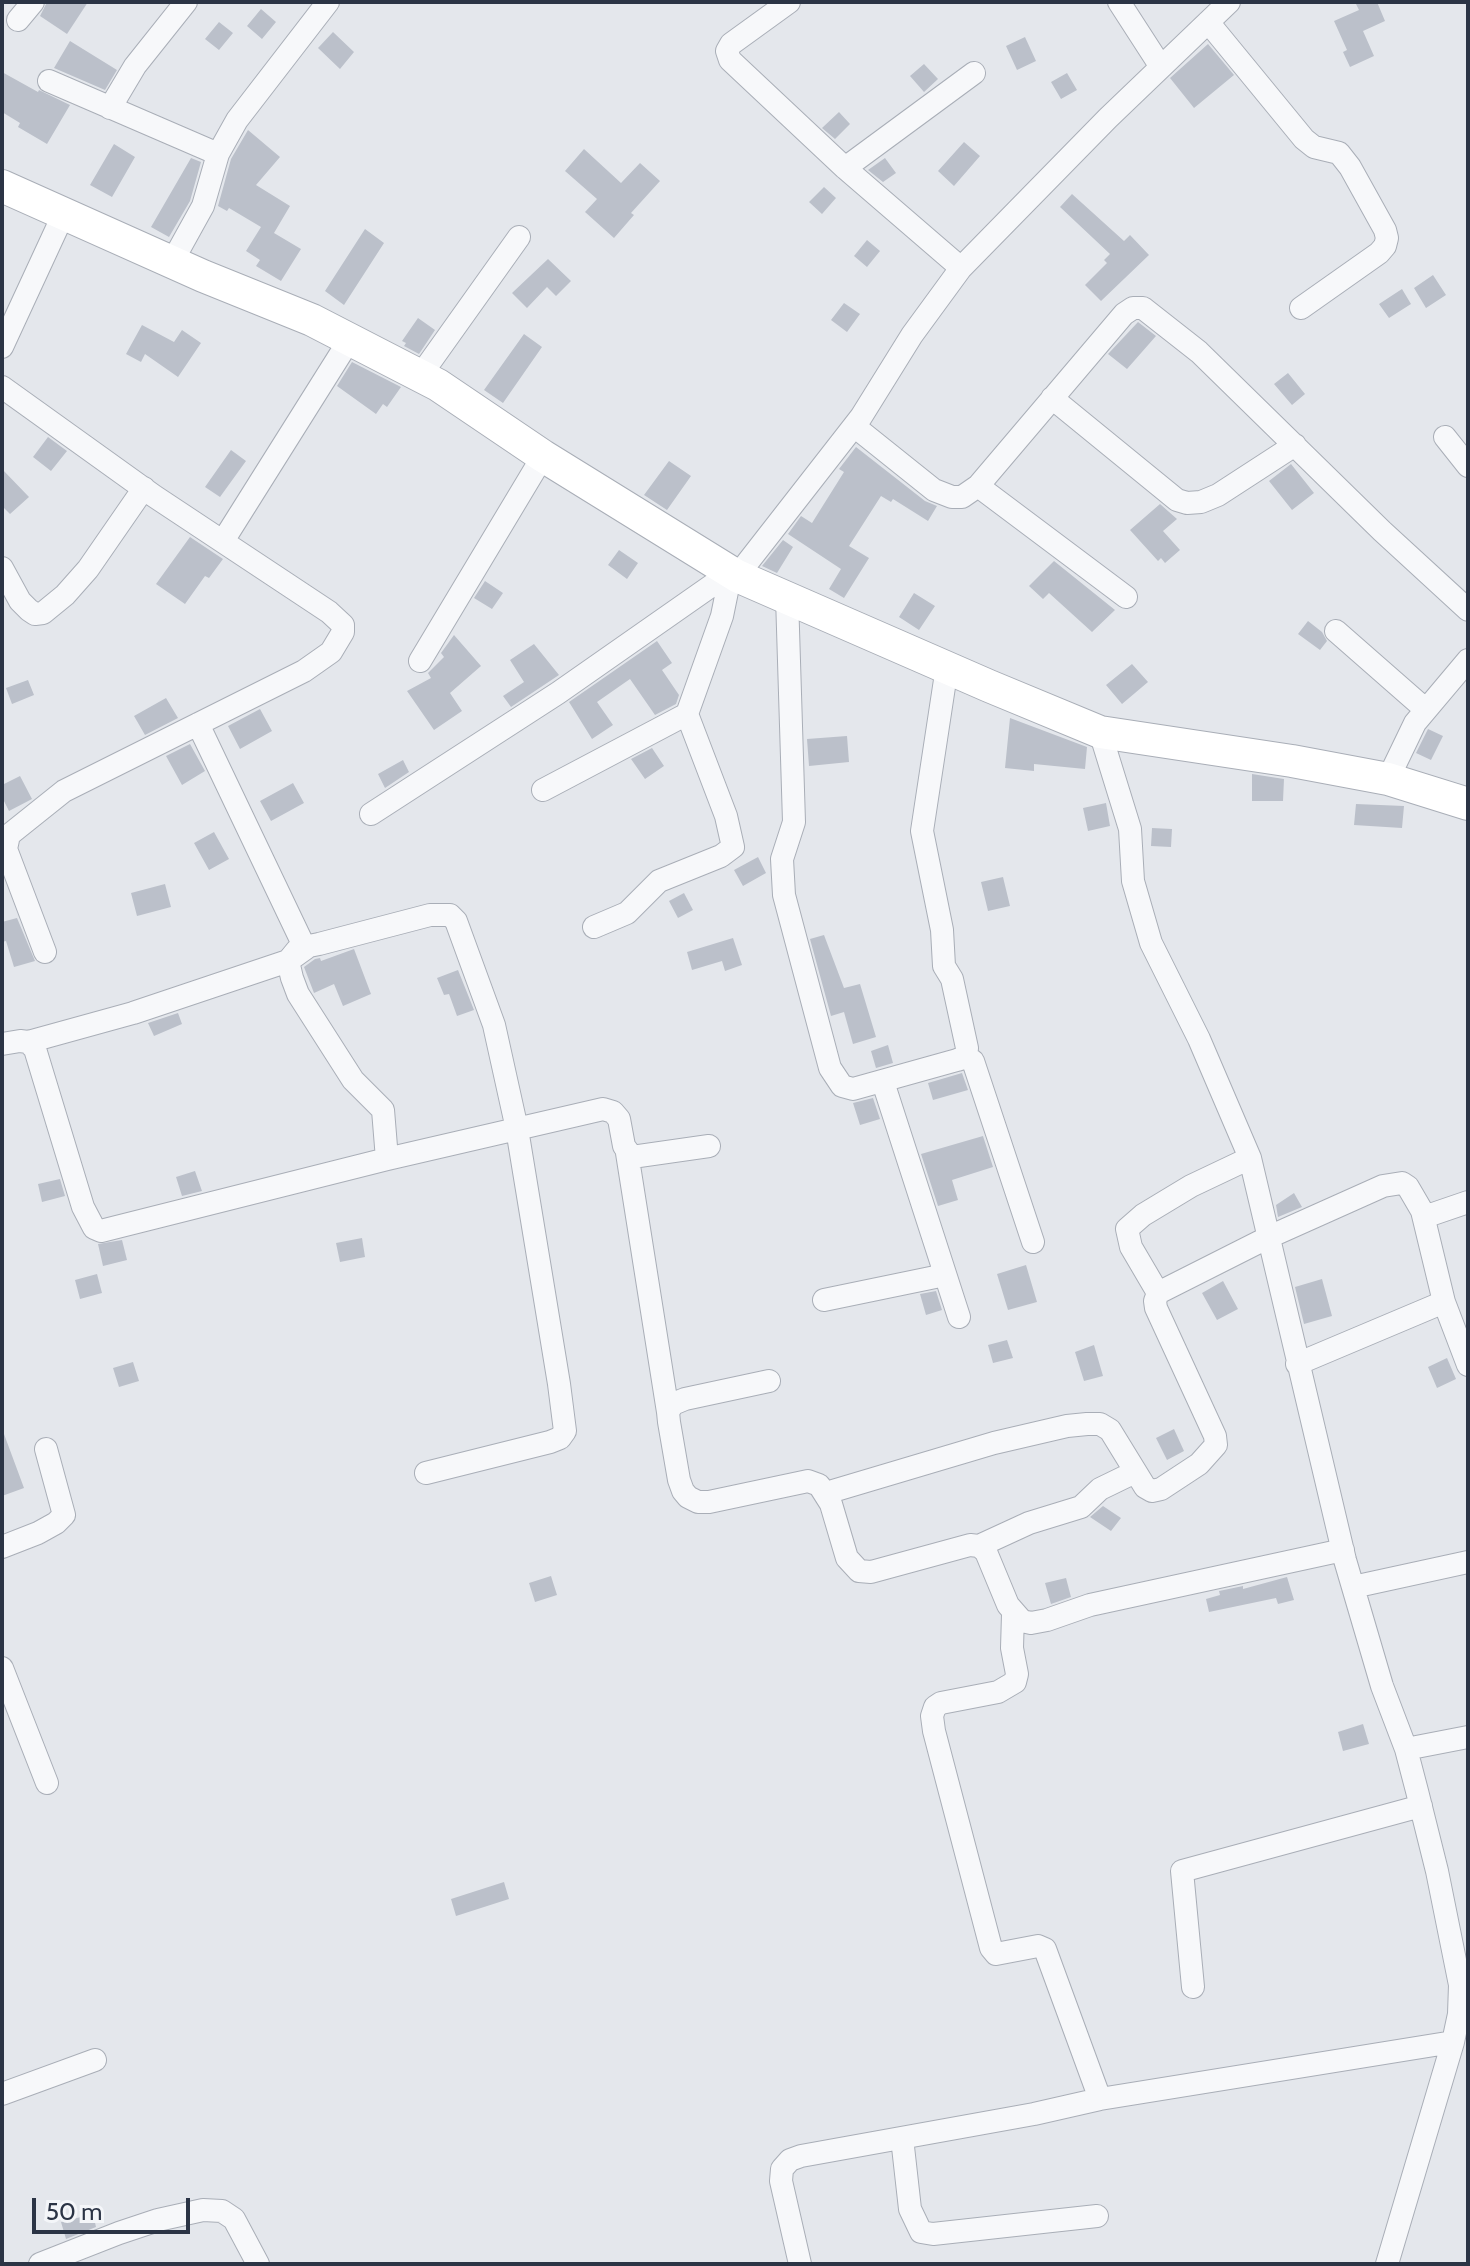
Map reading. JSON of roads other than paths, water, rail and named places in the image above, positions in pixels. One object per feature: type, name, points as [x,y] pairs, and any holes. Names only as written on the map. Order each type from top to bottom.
[{"type":"street","points":[[18,20],[33,2]]},
{"type":"street","points":[[110,108],[135,66],[186,2]]},
{"type":"street","points":[[172,262],[203,206],[218,154],[237,120],[328,2]]},
{"type":"street","points":[[789,2],[731,44],[727,51],[730,60],[845,168],[961,268]]},
{"type":"street","points":[[1119,2],[1161,67]]},
{"type":"street","points":[[371,814],[734,574],[854,426],[912,335],[961,268],[1035,191],[1229,2]]},
{"type":"street","points":[[1208,22],[1304,139],[1314,147],[1339,153],[1385,230],[1385,246],[1379,253],[1301,308]]},
{"type":"street","points":[[845,168],[974,73]]},
{"type":"street","points":[[49,81],[218,154]]},
{"type":"street","points":[[2,186],[312,320],[438,385],[543,456],[734,574],[1100,732],[1388,779],[1468,804]]},
{"type":"street","points":[[2,347],[64,213]]},
{"type":"street","points":[[420,376],[519,237]]},
{"type":"street","points":[[854,426],[934,490],[952,497],[962,497],[978,486],[1124,314],[1133,308],[1143,308],[1199,352],[1382,531],[1468,610]]},
{"type":"street","points":[[223,541],[350,339]]},
{"type":"street","points":[[2,387],[144,488],[329,612],[343,625],[339,642],[321,660],[64,791],[9,835],[6,849],[45,952]]},
{"type":"street","points":[[1052,398],[1177,500],[1187,503],[1201,502],[1218,495],[1295,445]]},
{"type":"street","points":[[1445,437],[1468,466]]},
{"type":"street","points":[[420,661],[543,456]]},
{"type":"street","points":[[978,486],[1126,597]]},
{"type":"street","points":[[2,568],[20,601],[35,614],[43,613],[65,595],[88,569],[144,488]]},
{"type":"street","points":[[594,927],[627,913],[659,881],[721,856],[733,847],[726,816],[687,714],[734,574]]},
{"type":"street","points":[[787,597],[794,822],[782,859],[784,895],[830,1068],[842,1086],[853,1089],[966,1057],[973,1061],[1033,1242]]},
{"type":"street","points":[[1336,631],[1425,709]]},
{"type":"street","points":[[1388,779],[1407,737],[1425,709],[1468,660]]},
{"type":"street","points":[[947,667],[922,831],[942,930],[944,966],[952,979],[967,1048],[966,1057]]},
{"type":"street","points":[[543,790],[687,714]]},
{"type":"street","points":[[198,724],[306,944]]},
{"type":"street","points":[[1100,732],[1130,829],[1133,881],[1151,943],[1199,1039],[1250,1158],[1343,1550],[1382,1686],[1406,1749],[1437,1871],[1460,1985],[1459,2014],[1453,2042],[1387,2264]]},
{"type":"street","points":[[2,1044],[28,1042],[133,1013],[288,961],[306,944],[389,928],[430,915],[450,915],[456,921],[494,1025],[517,1129],[565,1431],[560,1438],[550,1442],[426,1473]]},
{"type":"street","points":[[288,961],[298,994],[353,1080],[383,1110],[387,1159]]},
{"type":"street","points":[[28,1042],[35,1049],[88,1220],[101,1231],[387,1159],[603,1109],[613,1112],[619,1119],[627,1153],[683,1491],[698,1502],[709,1502],[808,1481],[819,1485],[826,1493],[847,1558],[859,1571],[871,1572],[970,1545],[979,1546],[1029,1523],[1081,1507],[1100,1489],[1135,1472]]},
{"type":"street","points":[[883,1082],[959,1317]]},
{"type":"street","points":[[627,1153],[640,1158],[709,1146]]},
{"type":"street","points":[[1158,1293],[1131,1247],[1127,1229],[1143,1215],[1191,1186],[1250,1158]]},
{"type":"street","points":[[826,1493],[994,1443],[1087,1424],[1100,1424],[1110,1430],[1145,1487],[1152,1491],[1161,1489],[1199,1464],[1216,1445],[1215,1436],[1156,1308],[1158,1293],[1269,1237],[1396,1183],[1408,1187],[1422,1211],[1444,1302],[1468,1365]]},
{"type":"street","points":[[1422,1211],[1430,1215],[1468,1202]]},
{"type":"street","points":[[824,1300],[945,1275]]},
{"type":"street","points":[[1297,1364],[1444,1302]]},
{"type":"street","points":[[668,1412],[673,1404],[685,1399],[769,1381]]},
{"type":"street","points":[[2,1547],[38,1533],[64,1515],[46,1449]]},
{"type":"street","points":[[979,1546],[986,1552],[1013,1614],[1012,1648],[1017,1674],[1015,1682],[998,1692],[941,1703],[935,1707],[932,1716],[934,1731],[991,1948],[996,1954],[1038,1946],[1045,1949],[1100,2099]]},
{"type":"street","points":[[1013,1614],[1031,1623],[1047,1620],[1090,1605],[1343,1550]]},
{"type":"street","points":[[1353,1587],[1468,1562]]},
{"type":"street","points":[[2,1668],[47,1783]]},
{"type":"street","points":[[1406,1749],[1468,1737]]},
{"type":"street","points":[[1193,1987],[1182,1871],[1421,1806]]},
{"type":"street","points":[[800,2264],[781,2181],[782,2169],[790,2160],[801,2156],[1100,2099],[1453,2042]]},
{"type":"street","points":[[2,2094],[95,2060]]},
{"type":"street","points":[[902,2138],[910,2209],[921,2232],[933,2234],[1097,2216]]},
{"type":"street","points":[[40,2264],[132,2228],[203,2210],[222,2211],[234,2219],[258,2264]]}]
